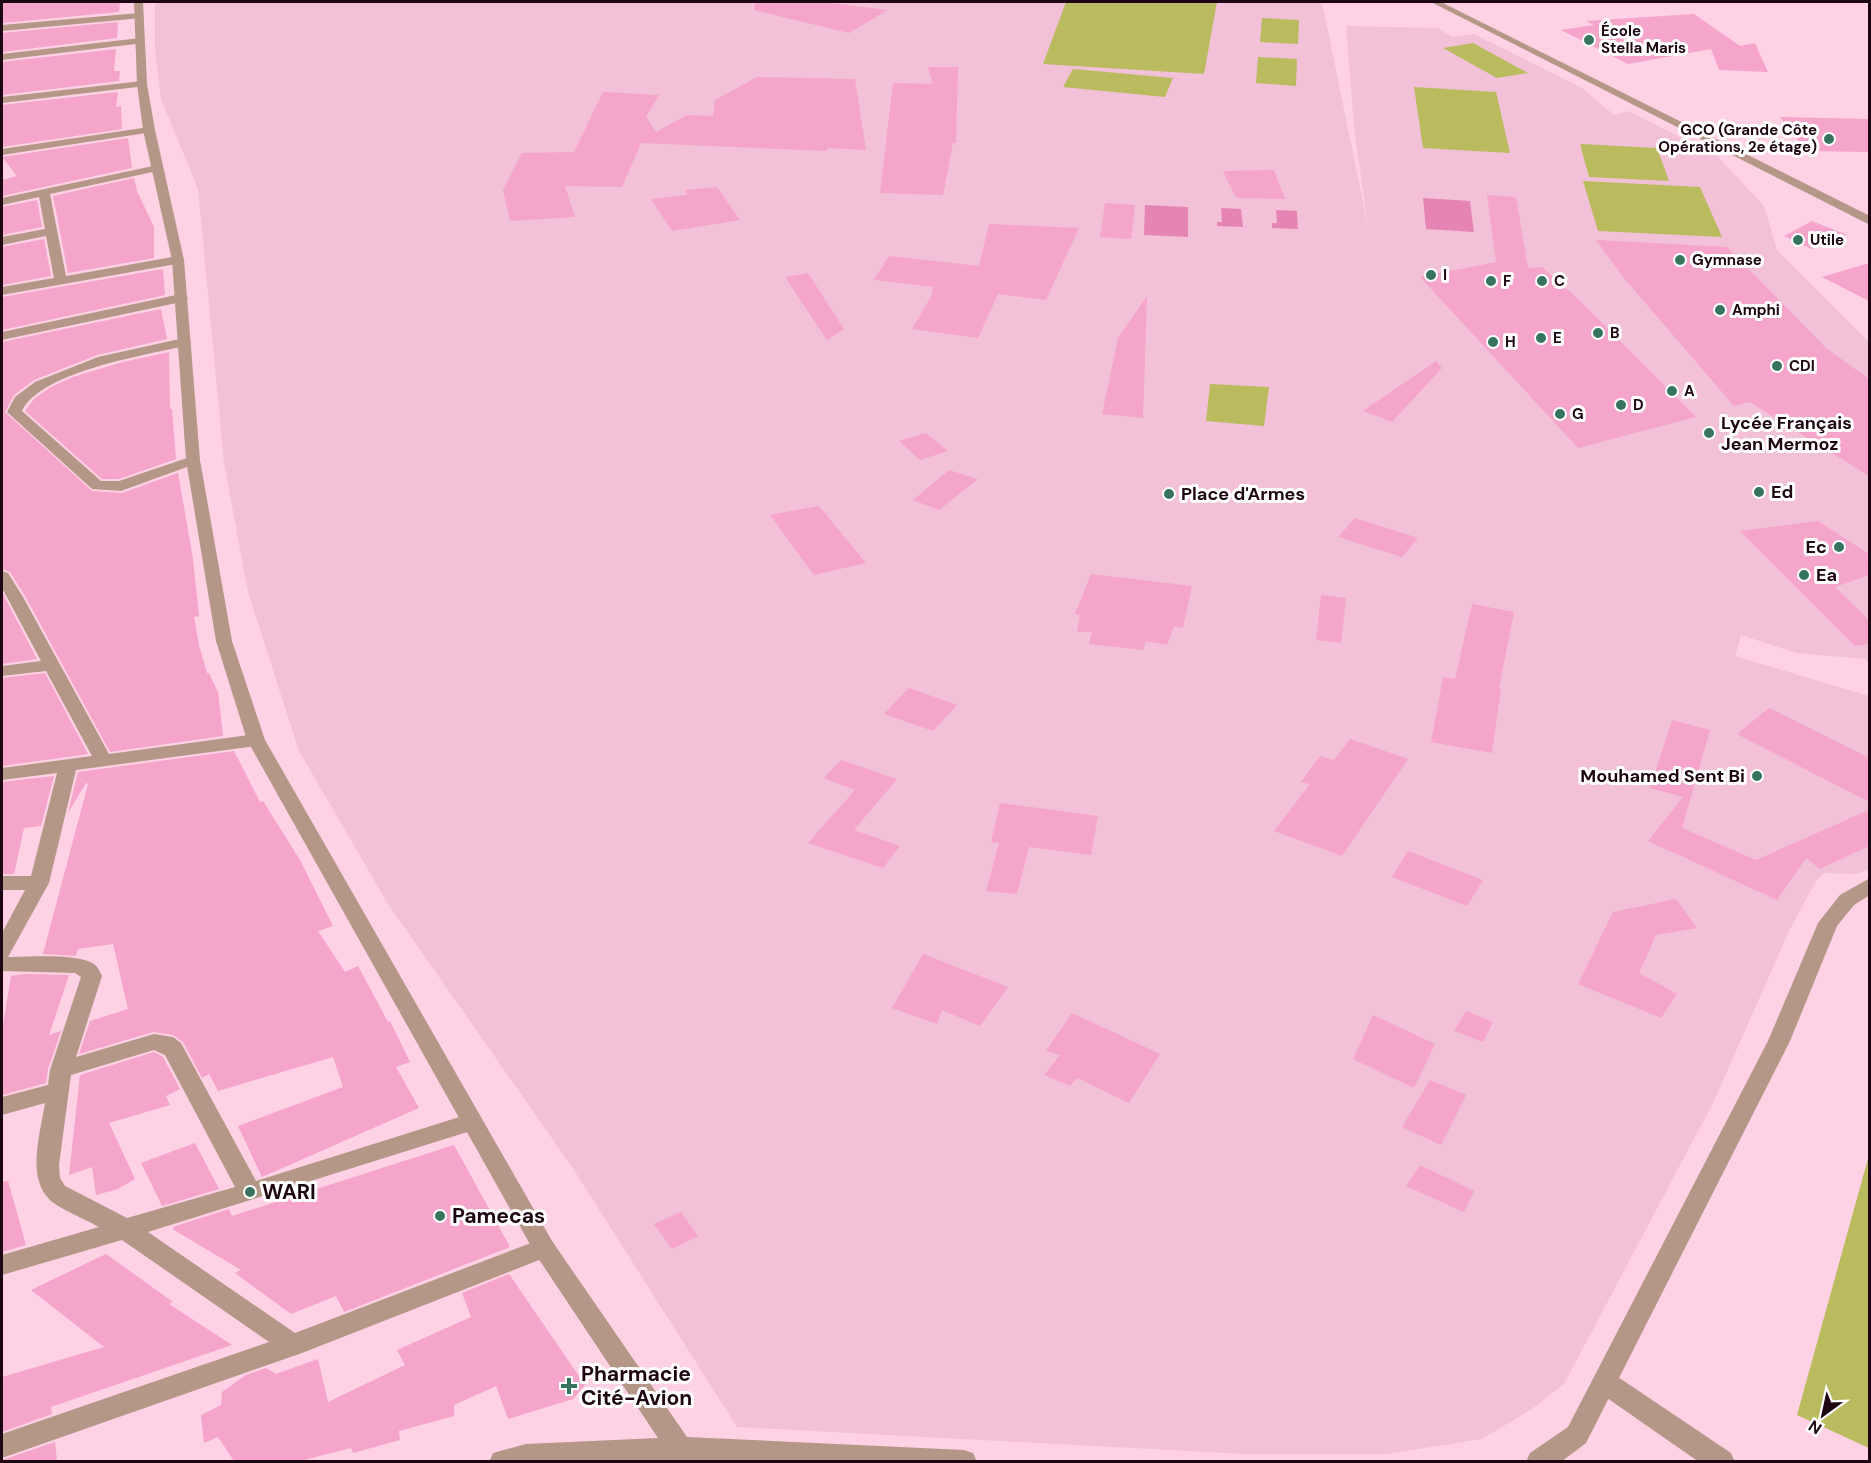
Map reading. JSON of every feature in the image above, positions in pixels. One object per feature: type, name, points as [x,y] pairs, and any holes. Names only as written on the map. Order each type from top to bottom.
[{"type":"street","points":[[1435,2],[1869,221]]},
{"type":"street","points":[[1455,2],[1869,209]]},
{"type":"street","points":[[2,28],[139,9],[142,84],[149,130],[178,260],[193,460],[224,641],[256,740],[544,1248],[680,1449]]},
{"type":"street","points":[[2,57],[140,41]]},
{"type":"street","points":[[2,100],[142,84]]},
{"type":"street","points":[[2,152],[149,130]]},
{"type":"street","points":[[2,201],[158,168]]},
{"type":"street","points":[[44,192],[61,281]]},
{"type":"street","points":[[2,241],[51,231]]},
{"type":"street","points":[[2,291],[178,260]]},
{"type":"street","points":[[2,336],[181,298]]},
{"type":"street","points":[[184,342],[103,360],[40,385],[20,400],[14,412],[98,486],[121,486],[193,460]]},
{"type":"street","points":[[2,576],[8,597],[52,665],[104,761]]},
{"type":"street","points":[[2,670],[52,665]]},
{"type":"street","points":[[2,774],[256,740]]},
{"type":"street","points":[[2,951],[39,883],[68,765]]},
{"type":"street","points":[[2,883],[39,883]]},
{"type":"street","points":[[1539,1461],[1577,1435],[1606,1383],[1779,1041],[1828,923],[1847,900],[1869,885]]},
{"type":"street","points":[[2,964],[78,966],[87,970],[92,976],[59,1081],[48,1165],[49,1179],[57,1193],[125,1230],[293,1345]]},
{"type":"street","points":[[2,1107],[154,1042],[165,1043],[173,1049],[250,1192]]},
{"type":"street","points":[[2,1265],[250,1192],[472,1122]]},
{"type":"street","points":[[2,1446],[293,1345],[544,1248]]},
{"type":"street","points":[[1606,1383],[1722,1461]]},
{"type":"street","points":[[502,1461],[526,1456],[612,1457],[680,1449],[964,1461]]},
{"type":"shaded area","points":[[155,2],[1322,2],[1368,226],[1354,128],[1346,26],[1438,28],[1452,37],[1474,34],[1582,88],[1614,115],[1629,111],[1718,157],[1764,206],[1777,250],[1869,342],[1869,663],[1865,659],[1796,653],[1741,635],[1735,656],[1869,696],[1869,869],[1856,874],[1824,873],[1816,881],[1790,929],[1713,1103],[1564,1384],[1532,1409],[1482,1439],[1387,1454],[1245,1454],[737,1427],[574,1170],[388,904],[299,751],[248,592],[224,463],[198,189],[161,99],[155,51]]},
{"type":"shaded area","points":[[1066,2],[1217,2],[1204,74],[1043,64]]},
{"type":"shaded area","points":[[1262,18],[1299,20],[1298,44],[1260,42]]},
{"type":"shaded area","points":[[1473,43],[1528,73],[1497,78],[1443,48]]},
{"type":"shaded area","points":[[1258,57],[1297,59],[1296,86],[1256,83]]},
{"type":"shaded area","points":[[1073,69],[1173,78],[1165,97],[1063,87]]},
{"type":"shaded area","points":[[1414,87],[1496,92],[1510,153],[1423,148]]},
{"type":"shaded area","points":[[1580,144],[1657,148],[1669,181],[1589,177]]},
{"type":"shaded area","points":[[1583,181],[1700,187],[1722,237],[1598,231]]},
{"type":"shaded area","points":[[1423,198],[1470,201],[1474,232],[1426,229]]},
{"type":"shaded area","points":[[1145,205],[1188,207],[1188,237],[1144,235]]},
{"type":"shaded area","points":[[1221,208],[1241,209],[1243,227],[1217,226],[1217,222],[1222,222]]},
{"type":"shaded area","points":[[1276,210],[1297,211],[1298,229],[1272,228],[1272,223],[1277,223]]},
{"type":"shaded area","points":[[1210,384],[1269,387],[1264,426],[1206,421]]},
{"type":"shaded area","points":[[1869,1155],[1869,1448],[1797,1415]]},
{"type":"building","points":[[2,2],[120,2],[119,12],[2,23]]},
{"type":"building","points":[[755,2],[822,2],[888,10],[849,33],[754,10]]},
{"type":"building","points":[[1694,14],[1740,46],[1755,43],[1768,72],[1719,70],[1711,49],[1628,64],[1561,30],[1594,25],[1586,21]]},
{"type":"building","points":[[118,22],[117,38],[2,52],[2,33]]},
{"type":"building","points":[[116,49],[114,71],[120,71],[119,81],[2,95],[2,62]]},
{"type":"building","points":[[928,67],[958,67],[956,143],[953,143],[943,195],[880,193],[893,83],[933,84]]},
{"type":"building","points":[[757,77],[855,79],[866,150],[827,148],[827,151],[641,143],[622,187],[565,186],[575,217],[510,221],[503,190],[522,153],[574,152],[603,92],[659,95],[646,117],[656,132],[687,115],[713,116],[715,100]]},
{"type":"building","points":[[118,92],[116,107],[121,106],[122,129],[2,147],[2,105]]},
{"type":"building","points":[[1780,117],[1869,119],[1869,152],[1806,151]]},
{"type":"building","points":[[128,138],[132,168],[2,196],[2,180],[17,176],[2,157]]},
{"type":"building","points":[[1274,170],[1285,199],[1238,198],[1223,171]]},
{"type":"building","points":[[134,178],[137,191],[154,227],[154,258],[68,273],[53,196]]},
{"type":"building","points":[[717,187],[740,220],[672,231],[651,199],[687,195],[685,190]]},
{"type":"building","points":[[1487,195],[1516,197],[1528,268],[1542,267],[1578,299],[1696,417],[1578,448],[1420,277],[1496,262]]},
{"type":"building","points":[[37,200],[42,227],[2,235],[2,207]]},
{"type":"building","points":[[1105,203],[1135,205],[1131,239],[1100,237]]},
{"type":"building","points":[[1812,221],[1847,235],[1812,249],[1784,236]]},
{"type":"building","points":[[989,224],[1079,228],[1046,300],[998,294],[978,338],[912,329],[933,293],[931,293],[934,287],[874,280],[889,256],[979,266]]},
{"type":"building","points":[[44,239],[51,276],[2,285],[2,247]]},
{"type":"building","points":[[1596,240],[1727,247],[1826,348],[1869,379],[1869,476],[1750,402],[1734,406],[1623,277]]},
{"type":"building","points":[[1869,263],[1869,301],[1822,277]]},
{"type":"building","points":[[163,269],[165,295],[2,330],[2,297]]},
{"type":"building","points":[[808,273],[844,329],[827,340],[785,277]]},
{"type":"building","points":[[1147,296],[1143,418],[1102,414],[1118,338]]},
{"type":"building","points":[[161,309],[167,339],[97,355],[34,380],[14,395],[5,412],[92,491],[122,493],[178,473],[193,559],[199,616],[194,617],[207,673],[218,692],[223,736],[110,752],[25,596],[10,572],[2,569],[2,342]]},
{"type":"building","points":[[169,352],[170,409],[172,409],[176,459],[119,479],[102,479],[25,411],[34,399],[51,387],[73,377],[123,362]]},
{"type":"building","points":[[1436,361],[1442,368],[1392,422],[1363,411]]},
{"type":"building","points":[[926,433],[948,451],[920,460],[899,441]]},
{"type":"building","points":[[949,470],[978,479],[939,510],[913,500]]},
{"type":"building","points":[[819,506],[866,563],[814,575],[770,515]]},
{"type":"building","points":[[1355,518],[1418,538],[1402,557],[1338,537]]},
{"type":"building","points":[[1818,521],[1869,554],[1869,575],[1835,587],[1869,620],[1869,644],[1855,646],[1740,531]]},
{"type":"building","points":[[1091,574],[1192,586],[1183,628],[1174,626],[1167,645],[1146,641],[1143,650],[1089,644],[1092,632],[1077,632],[1080,615],[1075,614]]},
{"type":"building","points":[[2,592],[37,659],[2,664]]},
{"type":"building","points":[[1321,595],[1346,598],[1341,643],[1316,640]]},
{"type":"building","points":[[1472,604],[1514,612],[1499,688],[1501,688],[1492,753],[1431,742],[1443,677],[1455,679]]},
{"type":"building","points":[[45,673],[88,754],[2,766],[2,678]]},
{"type":"building","points":[[909,688],[957,705],[933,731],[884,714]]},
{"type":"building","points":[[1769,708],[1869,758],[1869,802],[1737,734]]},
{"type":"building","points":[[1672,720],[1710,730],[1682,828],[1756,860],[1869,810],[1869,846],[1820,869],[1806,858],[1777,900],[1648,841],[1683,797],[1650,788]]},
{"type":"building","points":[[1350,739],[1408,759],[1342,856],[1274,831],[1310,784],[1301,782],[1320,756],[1334,760]]},
{"type":"building","points":[[234,751],[260,802],[263,801],[300,860],[333,926],[318,931],[345,972],[358,966],[388,1022],[390,1021],[410,1062],[396,1067],[419,1108],[262,1177],[238,1126],[343,1087],[333,1057],[218,1091],[209,1074],[202,1078],[183,1042],[173,1035],[153,1032],[79,1054],[90,1021],[128,1009],[113,944],[78,949],[76,956],[43,954],[88,784],[86,783],[68,813],[78,772]]},
{"type":"building","points":[[841,760],[897,779],[854,830],[900,846],[883,868],[808,843],[855,790],[824,778]]},
{"type":"building","points":[[54,776],[41,826],[24,828],[14,874],[2,874],[2,782]]},
{"type":"building","points":[[1000,803],[1098,816],[1091,855],[1029,847],[1017,894],[986,891],[999,843],[991,842]]},
{"type":"building","points":[[1408,851],[1483,880],[1467,906],[1392,877]]},
{"type":"building","points":[[1676,899],[1697,928],[1656,935],[1639,973],[1677,994],[1661,1018],[1578,984],[1613,912]]},
{"type":"building","points":[[923,954],[1008,987],[980,1026],[942,1010],[937,1024],[892,1008]]},
{"type":"building","points":[[69,975],[49,1035],[61,1031],[48,1069],[46,1083],[2,1095],[2,1031],[11,976]]},
{"type":"building","points":[[1466,1011],[1493,1022],[1483,1042],[1454,1031]]},
{"type":"building","points":[[1072,1013],[1160,1054],[1129,1103],[1077,1078],[1070,1086],[1044,1075],[1060,1055],[1046,1051]]},
{"type":"building","points":[[1373,1015],[1435,1044],[1414,1088],[1353,1059]]},
{"type":"building","points":[[154,1052],[163,1057],[180,1089],[166,1096],[170,1105],[109,1123],[135,1179],[118,1189],[96,1195],[92,1167],[69,1175],[80,1075]]},
{"type":"building","points":[[1430,1080],[1466,1095],[1441,1145],[1402,1127]]},
{"type":"building","points":[[195,1143],[219,1189],[162,1206],[141,1163]]},
{"type":"building","points":[[454,1145],[510,1247],[344,1312],[336,1296],[291,1314],[235,1273],[241,1270],[174,1230],[173,1227],[229,1209],[232,1216]]},
{"type":"building","points":[[1420,1165],[1474,1191],[1464,1212],[1406,1186]]},
{"type":"building","points":[[8,1181],[26,1245],[2,1252],[2,1182]]},
{"type":"building","points":[[681,1212],[698,1236],[672,1249],[654,1224]]},
{"type":"building","points":[[106,1254],[173,1302],[169,1304],[232,1345],[51,1407],[52,1414],[2,1432],[2,1377],[104,1347],[31,1290]]},
{"type":"building","points":[[509,1274],[585,1385],[573,1399],[508,1419],[496,1386],[454,1405],[454,1416],[399,1431],[400,1440],[353,1453],[351,1448],[300,1461],[234,1461],[218,1437],[204,1443],[201,1415],[221,1405],[222,1392],[246,1375],[266,1368],[276,1374],[318,1359],[328,1402],[405,1365],[397,1350],[471,1317],[462,1293]]},
{"type":"building","points":[[55,1442],[57,1461],[2,1461],[2,1460]]},
{"type":"place","name":"École Stella Maris","points":[[1589,40]]},
{"type":"place","name":"GCO (Grande Côte Opérations, 2e étage)","points":[[1829,139]]},
{"type":"place","name":"Utile","points":[[1798,240]]},
{"type":"place","name":"Gymnase","points":[[1680,260]]},
{"type":"place","name":"I","points":[[1431,275]]},
{"type":"place","name":"F","points":[[1491,281]]},
{"type":"place","name":"C","points":[[1542,281]]},
{"type":"place","name":"Amphi","points":[[1720,310]]},
{"type":"place","name":"B","points":[[1598,333]]},
{"type":"place","name":"E","points":[[1541,338]]},
{"type":"place","name":"H","points":[[1493,342]]},
{"type":"place","name":"CDI","points":[[1777,366]]},
{"type":"place","name":"A","points":[[1672,391]]},
{"type":"place","name":"D","points":[[1621,405]]},
{"type":"place","name":"G","points":[[1560,414]]},
{"type":"place","name":"Lycée Français Jean Mermoz","points":[[1709,433]]},
{"type":"place","name":"Ed","points":[[1759,492]]},
{"type":"place","name":"Place d'Armes","points":[[1169,494]]},
{"type":"place","name":"Ec","points":[[1839,547]]},
{"type":"place","name":"Ea","points":[[1804,575]]},
{"type":"place","name":"Mouhamed Sent Bi","points":[[1757,776]]},
{"type":"place","name":"WARI","points":[[250,1192]]},
{"type":"place","name":"Pamecas","points":[[440,1216]]},
{"type":"place","name":"Pharmacie Cité-Avion","points":[[569,1386]]}]
